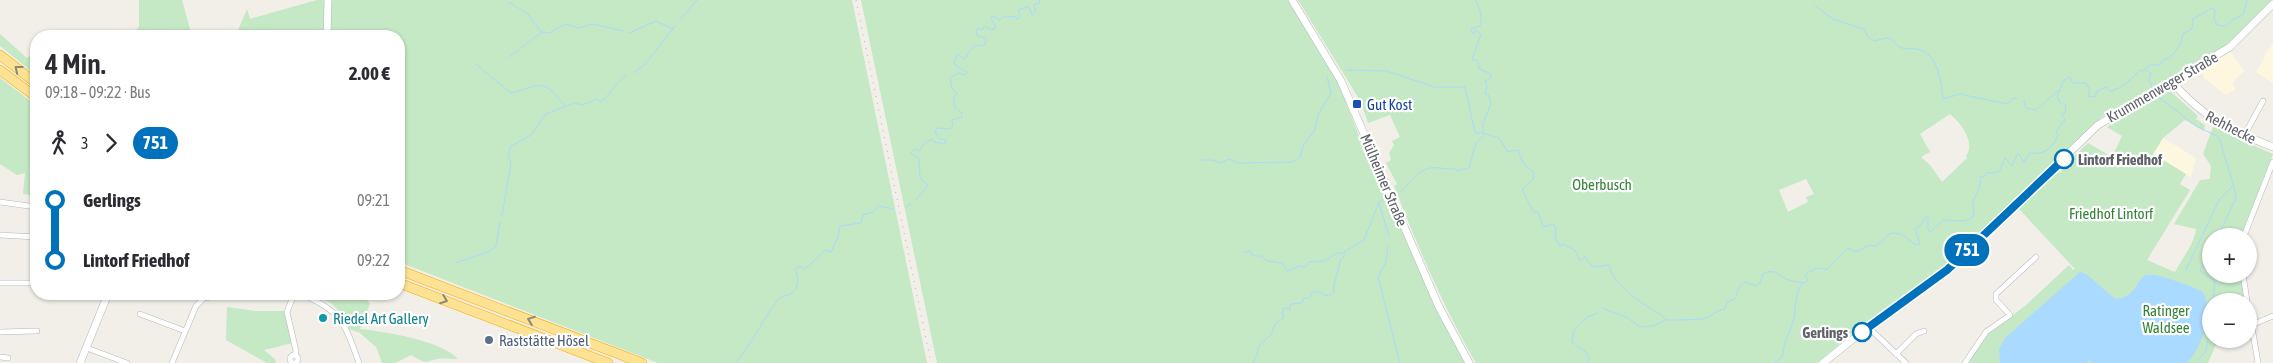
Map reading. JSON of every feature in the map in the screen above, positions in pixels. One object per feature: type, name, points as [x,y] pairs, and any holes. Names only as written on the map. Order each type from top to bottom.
[{"type":"highway","points":[[0,55],[30,78]]},
{"type":"highway","points":[[0,70],[30,92]]},
{"type":"highway","points":[[405,272],[642,363]]},
{"type":"highway","points":[[405,285],[607,363]]},
{"type":"highway","points":[[572,356],[607,363]]},
{"type":"main road","points":[[327,30],[328,0]]},
{"type":"main road","name":"Mülheimer Straße","points":[[1292,0],[1341,81],[1439,307],[1469,363]]},
{"type":"main road","name":"Krummenweger Straße","points":[[1823,363],[1868,326],[1947,270],[2098,125],[2230,47],[2273,4]]},
{"type":"main road","name":"Rehhecke","points":[[2171,82],[2187,99],[2212,120],[2244,136],[2273,147]]},
{"type":"main road","points":[[80,363],[104,300]]},
{"type":"street","points":[[2244,136],[2262,101]]},
{"type":"street","points":[[2247,228],[2273,162]]},
{"type":"street","points":[[0,202],[30,207]]},
{"type":"street","points":[[0,234],[30,236]]},
{"type":"street","points":[[1965,363],[1978,341],[1986,332],[2010,315],[1996,300],[1996,294],[2036,257]]},
{"type":"street","points":[[0,283],[30,283]]},
{"type":"street","points":[[172,363],[185,330],[199,302],[203,300]]},
{"type":"street","points":[[292,300],[287,312],[296,351],[295,355]]},
{"type":"street","points":[[313,300],[330,308],[339,317],[359,363]]},
{"type":"street","points":[[140,314],[185,330]]},
{"type":"street","points":[[2257,323],[2273,316]]},
{"type":"street","points":[[1868,326],[1906,363]]},
{"type":"street","points":[[0,332],[37,331]]},
{"type":"street","points":[[1896,354],[1916,334],[1924,331]]},
{"type":"street","points":[[87,348],[127,363]]},
{"type":"street","points":[[2256,348],[2258,363]]},
{"type":"street","points":[[0,357],[8,358]]},
{"type":"shaded area","points":[[2273,42],[2273,83],[2256,72]]},
{"type":"shaded area","points":[[2231,52],[2244,71],[2232,83],[2236,89],[2226,95],[2205,79],[2200,70]]},
{"type":"shaded area","points":[[2163,138],[2196,158],[2191,177],[2153,154]]},
{"type":"green space","points":[[139,0],[182,0],[190,29],[136,30],[139,27]]},
{"type":"green space","points":[[317,0],[852,0],[927,363],[658,363],[405,264],[405,30],[238,30],[247,9],[250,19]]},
{"type":"green space","points":[[861,0],[1288,0],[1338,81],[1365,152],[1371,158],[1436,308],[1465,363],[937,363]]},
{"type":"green space","name":"Oberbusch","points":[[1298,0],[2273,0],[2236,37],[2219,50],[2102,117],[1948,265],[1853,333],[1817,363],[1476,363],[1432,276],[1394,186],[1397,184],[1386,163],[1391,160],[1389,153],[1394,145],[1392,141],[1400,137],[1390,115],[1368,123],[1361,102]],"holes":[[[1950,114],[1963,128],[1968,139],[1969,151],[1966,156],[1967,158],[1942,182],[1930,165],[1921,157],[1930,152],[1920,134]],[[1806,179],[1814,194],[1806,197],[1808,202],[1788,212],[1779,190]]]},
{"type":"green space","points":[[0,34],[27,58],[30,56],[30,70],[0,46]]},
{"type":"green space","points":[[0,78],[30,100],[30,195],[23,194],[25,173],[17,175],[0,164]]},
{"type":"green space","points":[[2169,90],[2198,116],[2196,119],[2205,125],[2204,131],[2185,120],[2163,138],[2153,154],[2186,174],[2180,184],[2190,190],[2147,260],[2175,272],[2190,246],[2196,229],[2174,224],[2200,180],[2210,179],[2211,166],[2203,154],[2214,124],[2241,140],[2273,154],[2244,228],[2202,228],[2202,283],[2242,283],[2244,293],[2202,293],[2202,348],[2214,348],[2208,363],[1967,363],[1983,337],[2025,306],[2069,265],[2073,270],[2075,269],[2019,209],[2057,173],[2061,172],[2068,162],[2088,143],[2112,157],[2122,136],[2107,127]]},
{"type":"green space","points":[[324,300],[367,300],[370,304],[360,329],[426,342],[450,352],[458,359],[439,359],[424,362],[411,355],[395,363],[382,363],[376,347],[360,333],[349,329],[341,313],[331,303]]},
{"type":"green space","points":[[227,307],[256,311],[285,311],[293,343],[264,350],[275,359],[276,363],[267,363],[226,340]]},
{"type":"water","points":[[2080,272],[2086,274],[2115,299],[2130,294],[2140,280],[2148,275],[2173,280],[2203,293],[2202,339],[2187,363],[2092,363],[2089,360],[2086,363],[2000,363],[1999,349],[2006,337]]},
{"type":"waterway","points":[[681,19],[697,0]]},
{"type":"waterway","points":[[916,200],[928,185],[920,178],[919,159],[911,153],[914,149],[919,151],[931,139],[945,144],[946,140],[940,139],[935,132],[937,128],[950,129],[953,126],[952,120],[962,117],[962,113],[954,106],[954,97],[957,94],[952,88],[950,78],[958,73],[965,75],[967,72],[954,64],[957,54],[964,59],[974,46],[985,45],[986,38],[977,36],[976,31],[978,28],[982,30],[985,26],[991,30],[996,28],[991,18],[993,16],[1000,20],[1004,16],[1018,19],[1020,16],[1018,10],[1029,6],[1032,15],[1036,10],[1033,5],[1040,3],[1039,0]]},
{"type":"waterway","points":[[1475,0],[1480,12],[1481,22],[1480,26],[1471,29],[1473,34],[1476,30],[1481,34],[1472,60],[1478,60],[1479,69],[1489,73],[1491,77],[1485,81],[1487,86],[1485,94],[1488,94],[1491,103],[1483,124],[1483,133],[1499,138],[1508,152],[1518,150],[1525,165],[1533,171],[1534,178],[1522,190],[1534,213],[1538,212],[1543,227],[1554,224],[1556,229],[1555,237],[1560,246],[1563,244],[1575,250],[1580,261],[1585,257],[1593,267],[1609,265],[1615,278],[1625,290],[1666,320],[1689,320],[1709,317],[1725,309],[1727,302],[1735,299],[1742,284],[1745,282],[1756,286],[1760,283],[1763,274],[1767,272],[1773,272],[1786,279],[1804,283],[1808,280],[1805,276],[1807,273],[1817,268],[1827,269],[1848,248],[1856,252],[1869,245],[1876,246],[1891,233],[1901,234],[1916,245],[1920,244],[1915,229],[1921,225],[1925,217],[1928,217],[1928,230],[1930,232],[1943,220],[1965,221],[1974,216],[1973,201],[1979,190],[1981,176],[1984,177],[1987,173],[1999,172],[2005,158],[2012,166],[2018,153],[2024,162],[2030,153],[2044,152],[2054,143],[2058,134],[2056,132],[2065,120],[2062,114],[2066,111],[2065,104],[2061,104],[2057,96],[2062,83],[2066,79],[2070,77],[2073,83],[2086,83],[2089,88],[2089,97],[2096,96],[2096,92],[2106,87],[2110,91],[2115,90],[2140,70],[2142,71],[2150,65],[2160,65],[2164,59],[2170,58],[2181,43],[2183,34],[2192,29],[2193,19],[2212,8],[2215,10],[2214,18],[2217,25],[2226,26],[2232,20],[2243,15],[2247,0]]},
{"type":"waterway","points":[[509,2],[528,14],[541,32]]},
{"type":"waterway","points":[[1815,6],[1833,19],[1864,29],[1868,37],[1874,41],[1886,38],[1892,39],[1900,47],[1916,49],[1929,55],[1937,68],[1943,99],[1960,94],[2007,104],[2014,98],[2017,99]]},
{"type":"waterway","points":[[629,33],[656,21],[673,29]]},
{"type":"waterway","points":[[509,57],[542,32],[549,33],[565,24],[578,28],[593,24],[623,31]]},
{"type":"waterway","points":[[634,73],[646,63],[675,26]]},
{"type":"waterway","points":[[476,64],[511,93],[536,86],[546,87],[564,105]]},
{"type":"waterway","points":[[1346,70],[1387,71],[1434,87],[1465,87],[1475,133],[1482,133]]},
{"type":"waterway","points":[[2145,70],[2151,73],[2149,80],[2152,86]]},
{"type":"waterway","points":[[502,216],[511,162],[508,156],[511,146],[531,135],[546,114],[574,103],[582,105],[597,99],[600,102],[626,76]]},
{"type":"waterway","points":[[1201,160],[1212,160],[1221,163],[1229,159],[1237,163],[1293,162],[1300,157],[1303,146],[1314,131],[1319,113],[1331,93],[1327,77]]},
{"type":"waterway","points":[[2024,101],[2026,108],[2036,110],[2059,90]]},
{"type":"waterway","points":[[2157,96],[2196,126],[2219,137],[2236,194],[2222,228]]},
{"type":"waterway","points":[[1401,191],[1418,174],[1425,170],[1454,168],[1456,171],[1469,168],[1476,143],[1484,135]]},
{"type":"waterway","points":[[2186,270],[2219,200],[2232,186]]},
{"type":"waterway","points":[[1253,363],[1258,347],[1271,335],[1275,324],[1284,318],[1282,313],[1284,308],[1290,309],[1290,304],[1302,303],[1304,298],[1309,298],[1313,292],[1321,292],[1324,295],[1330,296],[1334,292],[1334,284],[1344,252],[1364,240],[1379,202],[1383,200]]},
{"type":"waterway","points":[[1379,203],[1389,236]]},
{"type":"waterway","points":[[906,207],[911,204]]},
{"type":"waterway","points":[[735,363],[747,348],[777,301],[794,291],[798,281],[795,269],[800,266],[805,269],[825,250],[831,252],[838,237],[840,226],[861,223],[863,215],[873,212],[879,206],[893,209]]},
{"type":"waterway","points":[[456,263],[488,252],[496,246],[500,222]]},
{"type":"waterway","points":[[1388,246],[1386,262],[1378,277],[1400,363]]},
{"type":"waterway","points":[[1244,252],[1250,251],[1253,256],[1261,256],[1267,261],[1282,263],[1287,271],[1300,266],[1305,267],[1309,262],[1325,261],[1337,253],[1343,253]]},
{"type":"waterway","points":[[2202,267],[2200,269],[2202,273]]},
{"type":"waterway","points":[[1774,363],[1783,356],[1784,346],[1794,318],[1797,295],[1803,283]]},
{"type":"waterway","points":[[2214,293],[2215,283]]},
{"type":"waterway","points":[[1602,308],[1628,318],[1640,327],[1653,326],[1665,320]]},
{"type":"waterway","points":[[1587,363],[1589,359],[1586,352],[1572,342],[1573,332],[1587,317],[1598,313]]},
{"type":"waterway","points":[[2196,363],[2207,348]]},
{"type":"railway","points":[[856,0],[931,363]]},
{"type":"bus line","name":"751","points":[[1862,332],[1947,270],[1995,222],[2064,159]]},
{"type":"place","name":"Gut Kost","points":[[1357,104]]},
{"type":"place","name":"Lintorf Friedhof","points":[[2064,159]]},
{"type":"place","name":"Riedel Art Gallery","points":[[323,318]]},
{"type":"place","name":"Gerlings","points":[[1862,332]]},
{"type":"place","name":"Raststätte Hösel","points":[[489,340]]},
{"type":"park label","name":"Friedhof Lintorf","points":[[2111,213]]},
{"type":"park label","name":"Ratinger Waldsee","points":[[2166,318]]}]
